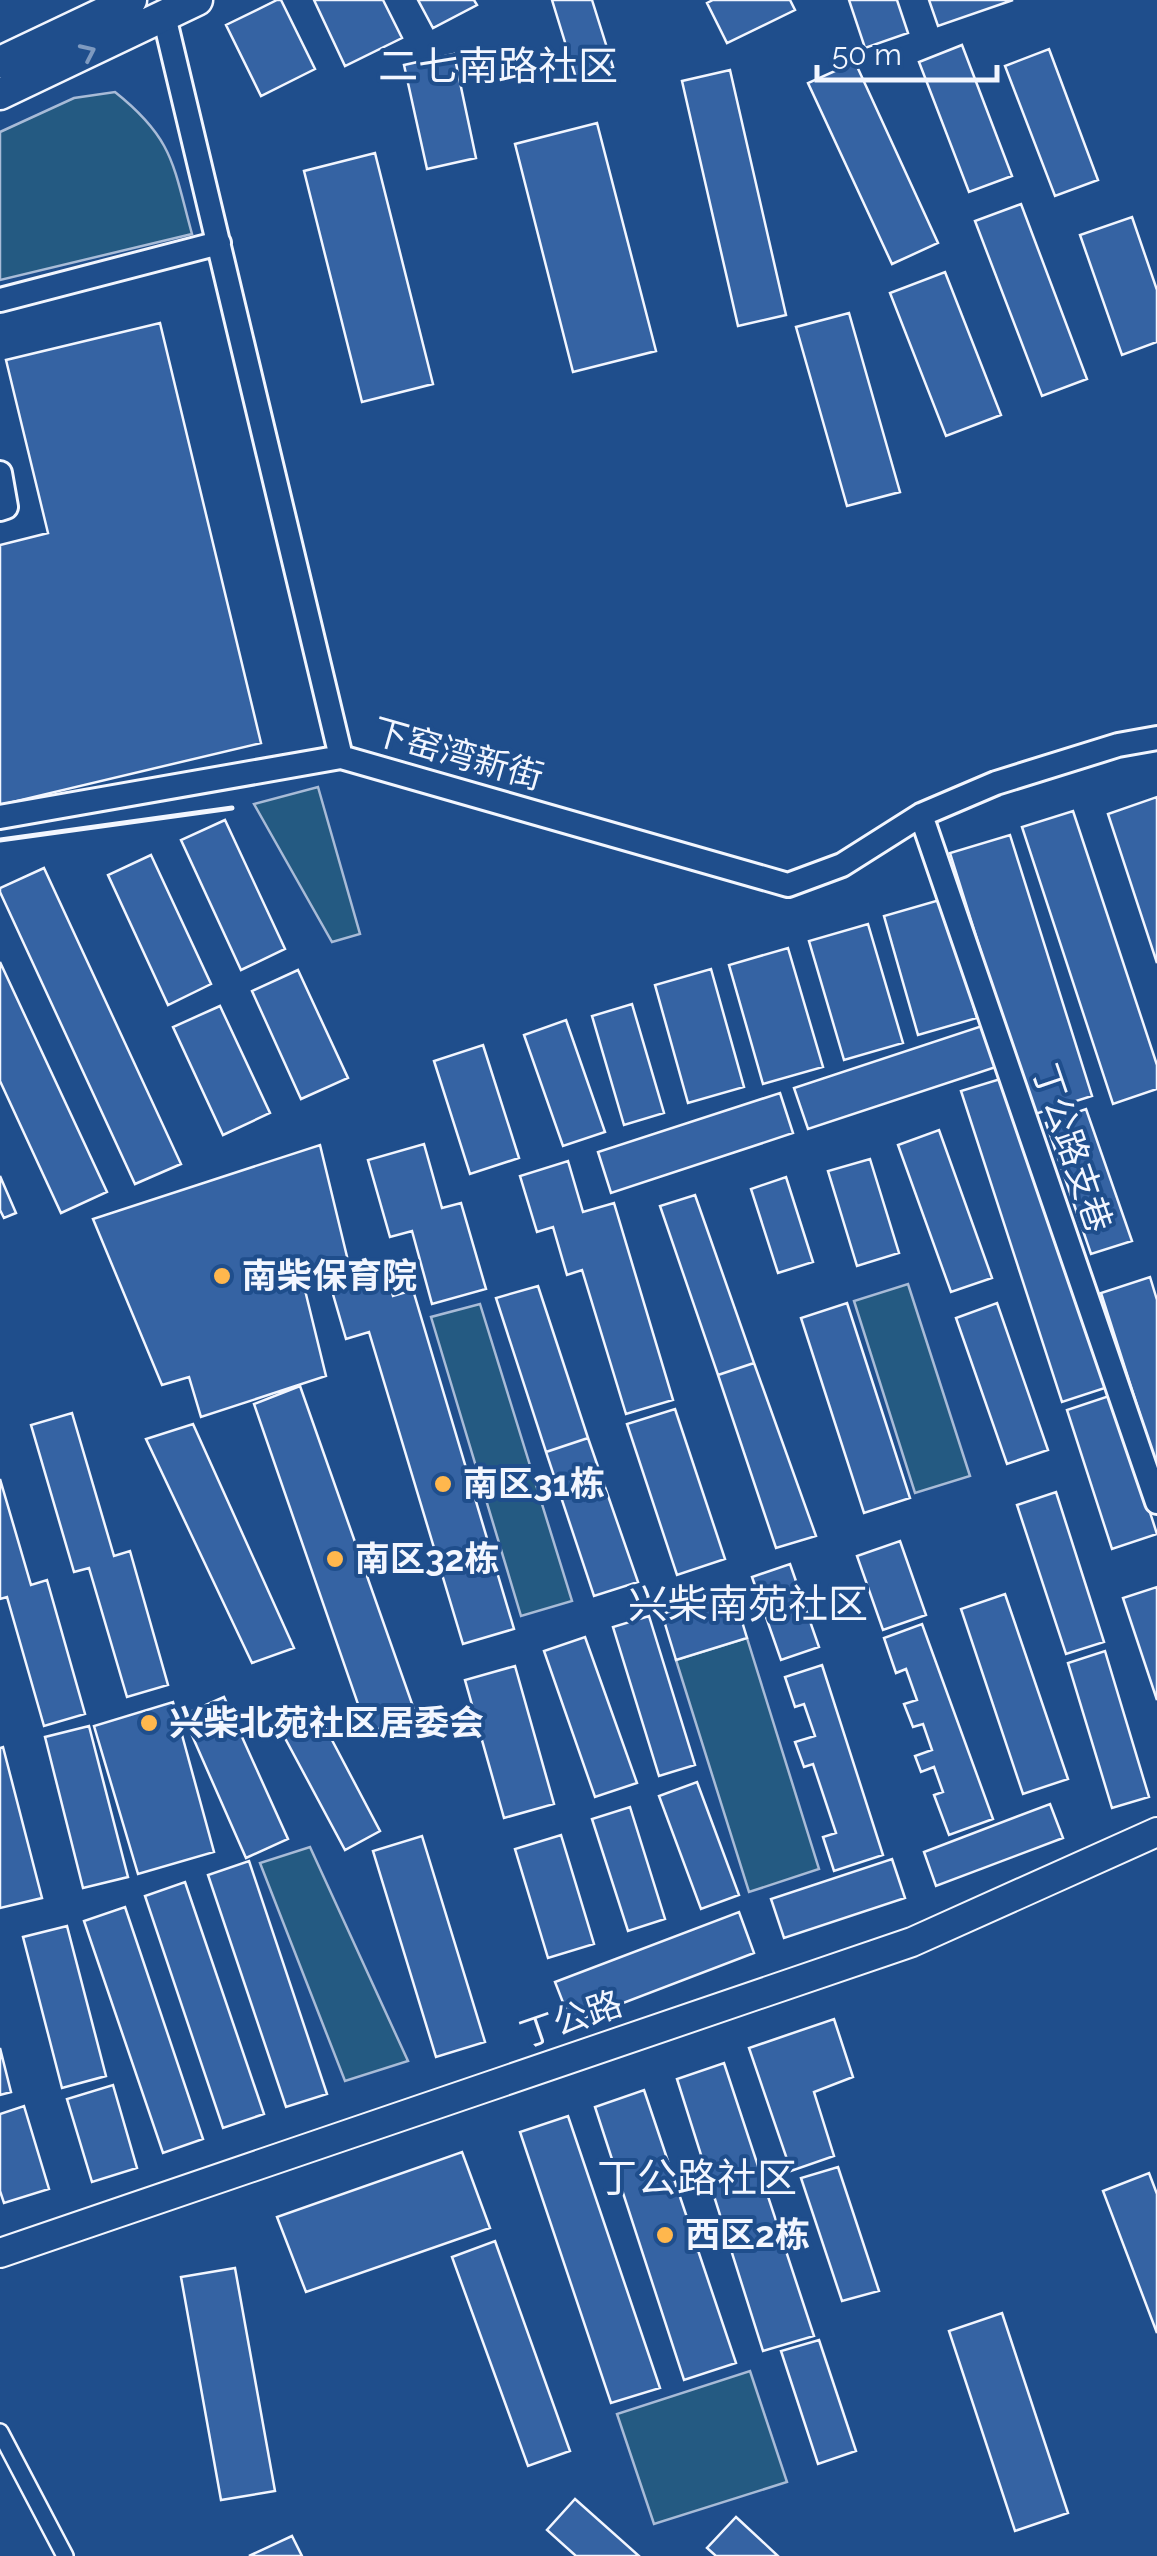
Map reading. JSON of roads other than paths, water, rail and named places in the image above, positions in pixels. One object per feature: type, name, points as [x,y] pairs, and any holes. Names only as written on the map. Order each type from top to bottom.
[{"type":"main road","points":[[0,62],[131,0]]},
{"type":"main road","points":[[0,94],[197,0]]},
{"type":"street","name":"下窑湾新街","points":[[164,16],[342,757],[788,886],[842,864],[921,816],[996,784],[1118,745],[1157,738]]},
{"type":"street","points":[[0,300],[219,243]]},
{"type":"street","points":[[0,473],[6,507],[0,510]]},
{"type":"street","points":[[0,817],[342,757]]},
{"type":"street","name":"丁公路支巷","points":[[921,816],[1157,1502]]},
{"type":"street","name":"丁公路","points":[[0,2253],[912,1942],[1157,1832]]},
{"type":"street","points":[[0,2432],[65,2556]]},
{"type":"place","name":"南柴保育院","points":[[222,1276]]},
{"type":"place","name":"南区31栋","points":[[443,1484]]},
{"type":"place","name":"南区32栋","points":[[335,1559]]},
{"type":"place","name":"兴柴北苑社区居委会","points":[[149,1723]]},
{"type":"place","name":"西区2栋","points":[[665,2235]]},
{"type":"district","name":"二七南路社区","points":[[498,66]]},
{"type":"district","name":"兴柴南苑社区","points":[[748,1604]]},
{"type":"district","name":"丁公路社区","points":[[697,2178]]}]
